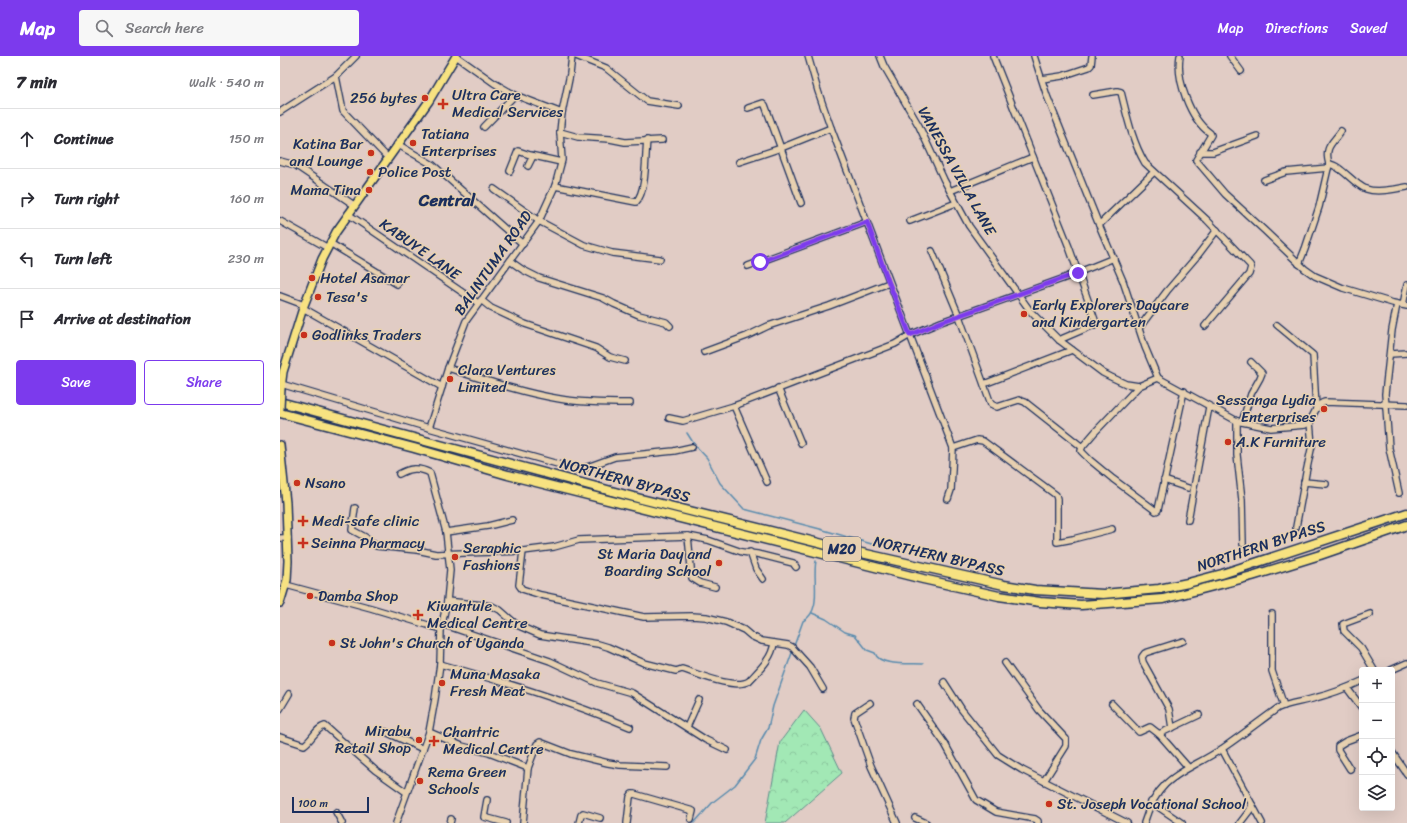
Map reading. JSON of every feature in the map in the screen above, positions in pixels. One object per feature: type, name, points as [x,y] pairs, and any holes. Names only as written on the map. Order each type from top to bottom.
[{"type":"highway","name":"NORTHERN BYPASS","points":[[280,402],[657,503],[850,551],[1004,585],[1035,590],[1103,594],[1159,589],[1188,583],[1222,574],[1407,513]]},
{"type":"highway","name":"NORTHERN BYPASS","points":[[280,413],[414,448],[508,475],[923,579],[999,596],[1040,602],[1081,605],[1163,599],[1252,576],[1320,555],[1407,525]]},
{"type":"main road","points":[[280,408],[281,372],[304,307],[329,245],[348,214],[429,101],[456,56]]},
{"type":"main road","points":[[280,445],[284,538],[288,561],[280,603]]},
{"type":"street","points":[[280,112],[336,76],[356,56]]},
{"type":"street","points":[[456,56],[494,83],[515,94],[562,113]]},
{"type":"street","name":"BALINTUMA ROAD","points":[[429,428],[448,368],[466,321],[539,221],[555,186],[561,162],[560,132],[572,56]]},
{"type":"street","points":[[576,56],[606,68],[647,101],[679,106]]},
{"type":"street","points":[[808,56],[831,128],[953,448],[951,490],[948,499]]},
{"type":"street","name":"VANESSA VILLA LANE","points":[[880,56],[884,66],[919,126],[950,191],[969,226],[1036,317],[1059,340],[1111,377],[1126,384],[1139,386]]},
{"type":"street","points":[[993,56],[1095,320],[1094,325],[1059,340]]},
{"type":"street","points":[[1034,56],[1047,96],[1099,225],[1114,258],[1158,378],[1239,422],[1271,428],[1301,426],[1310,422]]},
{"type":"street","points":[[1042,79],[1062,76],[1089,67],[1091,65],[1092,56]]},
{"type":"street","points":[[1180,56],[1179,65],[1181,82],[1186,100],[1201,126],[1211,135],[1196,160],[1208,176],[1298,264],[1315,276],[1343,288],[1402,305]]},
{"type":"street","points":[[1230,56],[1241,71]]},
{"type":"street","points":[[336,76],[344,111],[388,158]]},
{"type":"street","points":[[1093,95],[1117,91],[1121,92],[1131,133],[1145,163],[1217,230],[1252,267],[1249,274],[1205,326]]},
{"type":"street","points":[[484,127],[515,94]]},
{"type":"street","points":[[748,108],[760,103],[765,105],[801,203]]},
{"type":"street","points":[[739,162],[781,148],[831,128]]},
{"type":"street","points":[[1298,264],[1305,249],[1319,207],[1329,166],[1327,156],[1328,149],[1341,131]]},
{"type":"street","points":[[560,132],[578,137],[610,139],[625,142],[662,140]]},
{"type":"street","points":[[1200,152],[1213,152],[1257,136]]},
{"type":"street","points":[[555,186],[636,202],[643,186],[646,140]]},
{"type":"street","points":[[397,144],[433,166],[523,244]]},
{"type":"street","points":[[510,171],[518,151],[561,162]]},
{"type":"street","points":[[528,166],[533,156]]},
{"type":"street","points":[[950,191],[1033,157]]},
{"type":"street","points":[[280,161],[295,165],[354,206]]},
{"type":"street","points":[[1264,180],[1286,172],[1334,164],[1355,182],[1367,189],[1381,190],[1407,187]]},
{"type":"street","points":[[1099,225],[1154,172]]},
{"type":"street","points":[[494,189],[539,221],[584,245],[612,253],[660,259]]},
{"type":"street","points":[[910,221],[956,203]]},
{"type":"street","name":"KABUYE LANE","points":[[348,214],[479,302],[526,324],[596,348],[610,357],[625,361]]},
{"type":"street","points":[[280,221],[329,245],[398,284]]},
{"type":"street","points":[[748,266],[867,222]]},
{"type":"street","points":[[1139,328],[1217,230]]},
{"type":"street","points":[[932,251],[959,316],[992,406],[996,407],[1019,400],[1025,402],[1082,447],[1082,452],[1090,460],[1155,511],[1158,510],[1184,391]]},
{"type":"street","points":[[669,418],[683,421],[734,406],[877,351],[899,342],[910,335],[1078,273],[1114,258]]},
{"type":"street","points":[[510,261],[539,278],[603,298],[639,315],[666,322],[670,326]]},
{"type":"street","points":[[704,352],[747,336],[768,326],[829,306],[889,283]]},
{"type":"street","points":[[1399,493],[1389,448],[1386,387],[1392,330],[1402,305],[1407,285]]},
{"type":"street","points":[[280,296],[304,307],[442,387]]},
{"type":"street","points":[[1277,326],[1313,355],[1316,408]]},
{"type":"street","points":[[984,384],[1072,350]]},
{"type":"street","points":[[1390,354],[1407,353]]},
{"type":"street","points":[[1243,544],[1242,500],[1237,455],[1239,422],[1262,373],[1250,362]]},
{"type":"street","points":[[448,368],[529,392],[560,399],[630,403]]},
{"type":"street","points":[[1082,447],[1139,386],[1158,378]]},
{"type":"street","points":[[281,386],[579,470],[615,457],[692,448]]},
{"type":"street","points":[[778,388],[801,443]]},
{"type":"street","points":[[1296,527],[1312,445],[1310,422],[1316,408],[1321,403],[1325,402],[1407,405]]},
{"type":"street","points":[[734,406],[767,482]]},
{"type":"street","points":[[1188,520],[1209,407]]},
{"type":"street","points":[[953,448],[977,440],[983,440],[1056,495],[1057,542],[1112,529]]},
{"type":"street","points":[[396,823],[428,732],[440,664],[442,627],[447,601],[450,570],[446,532],[430,473],[424,469],[415,468],[407,469],[399,474]]},
{"type":"street","points":[[1164,480],[1188,488]]},
{"type":"street","points":[[1304,482],[1326,484]]},
{"type":"street","points":[[355,508],[352,530],[365,537],[376,546],[417,550],[436,554],[467,554],[523,551],[554,547],[580,540],[688,536],[708,540],[742,552],[750,552],[793,563],[796,567]]},
{"type":"street","points":[[446,532],[488,526],[512,520]]},
{"type":"street","points":[[688,536],[692,578],[700,583],[715,587]]},
{"type":"street","points":[[523,551],[519,585],[524,590],[644,617],[706,617],[726,622],[744,630],[751,636],[762,641],[792,647],[810,667],[823,689]]},
{"type":"street","points":[[750,552],[756,569],[763,579]]},
{"type":"street","points":[[284,588],[371,608],[442,627],[550,661],[597,683],[632,693],[717,746],[727,750]]},
{"type":"street","points":[[447,601],[492,606],[500,610],[517,625],[540,635],[598,644],[644,662],[676,671],[682,669],[732,684],[747,683],[768,658],[773,650],[774,643]]},
{"type":"street","points":[[1272,614],[1272,671],[1284,706]]},
{"type":"street","points":[[1370,614],[1343,624],[1344,632],[1361,648],[1372,667]]},
{"type":"street","points":[[1172,728],[1169,709],[1143,662],[1142,656],[1145,653],[1183,641]]},
{"type":"street","points":[[1005,663],[1039,710],[1066,739],[1066,746],[1044,781]]},
{"type":"street","points":[[1395,668],[1407,663]]},
{"type":"street","points":[[440,664],[532,690],[601,714],[630,727]]},
{"type":"street","points":[[944,682],[962,710],[996,752],[1012,765],[1127,823]]},
{"type":"street","points":[[1144,823],[1152,802],[1165,784],[1176,775],[1222,749],[1278,708],[1348,688],[1359,682]]},
{"type":"street","points":[[1348,688],[1359,704]]},
{"type":"street","points":[[280,710],[289,694]]},
{"type":"street","points":[[686,727],[699,700]]},
{"type":"street","points":[[870,703],[855,714],[854,718],[871,766],[897,823]]},
{"type":"street","points":[[917,704],[945,744],[976,800],[996,812],[1035,819],[1038,823]]},
{"type":"street","points":[[1112,704],[1139,732],[1150,727],[1159,734],[1188,768]]},
{"type":"street","points":[[1159,734],[1199,715]]},
{"type":"street","points":[[280,737],[304,745],[321,728],[325,726],[375,770],[406,792]]},
{"type":"street","points":[[386,732],[423,749]]},
{"type":"street","points":[[428,732],[462,746],[489,753],[528,768]]},
{"type":"street","points":[[1350,769],[1338,750],[1338,746],[1359,736]]},
{"type":"street","points":[[523,823],[528,768],[537,744],[540,742],[571,754],[608,763],[667,767]]},
{"type":"street","points":[[1222,749],[1262,823]]},
{"type":"street","points":[[1395,756],[1407,774]]},
{"type":"street","points":[[627,823],[630,797],[632,794],[693,811],[691,819]]},
{"type":"street","points":[[487,800],[484,816],[506,823]]},
{"type":"street","points":[[1152,802],[1182,823]]},
{"type":"street","points":[[1240,823],[1252,805]]},
{"type":"street","points":[[336,812],[342,823]]},
{"type":"street","points":[[579,823],[583,813],[600,818]]},
{"type":"street","points":[[915,818],[926,823]]},
{"type":"green space","points":[[804,710],[821,729],[842,773],[785,823],[765,823],[780,742]]},
{"type":"waterway","points":[[687,433],[694,444],[707,458],[720,483],[744,509],[875,545]]},
{"type":"waterway","points":[[794,646],[803,621],[813,610],[816,594],[816,561]]},
{"type":"waterway","points":[[812,613],[826,619],[845,632],[855,635],[867,650],[875,653],[882,660],[896,663],[923,664]]},
{"type":"waterway","points":[[694,823],[713,802],[735,785],[755,759],[761,740],[768,728],[773,706],[793,650]]},
{"type":"place","name":"256 bytes","points":[[425,98]]},
{"type":"place","name":"Ultra Care Medical Services","points":[[443,104]]},
{"type":"place","name":"Tatiana Enterprises","points":[[413,143]]},
{"type":"place","name":"Katina Bar and Lounge","points":[[371,153]]},
{"type":"place","name":"Police Post","points":[[370,172]]},
{"type":"place","name":"Mama Tina","points":[[369,190]]},
{"type":"place","name":"Hotel Asamar","points":[[312,278]]},
{"type":"place","name":"Tesa's","points":[[318,297]]},
{"type":"place","name":"Early Explorers Daycare and Kindergarten","points":[[1024,314]]},
{"type":"place","name":"Godlinks Traders","points":[[304,335]]},
{"type":"place","name":"Clara Ventures Limited","points":[[450,379]]},
{"type":"place","name":"Sessanga Lydia Enterprises","points":[[1324,409]]},
{"type":"place","name":"A.K Furniture","points":[[1228,442]]},
{"type":"place","name":"Nsano","points":[[297,483]]},
{"type":"place","name":"Medi-safe clinic","points":[[303,521]]},
{"type":"place","name":"Seinna Pharmacy","points":[[303,543]]},
{"type":"place","name":"Seraphic Fashions","points":[[455,557]]},
{"type":"place","name":"St Maria Day and Boarding School","points":[[719,563]]},
{"type":"place","name":"Damba Shop","points":[[310,596]]},
{"type":"place","name":"Kiwantule Medical Centre","points":[[418,615]]},
{"type":"place","name":"St John's Church of Uganda","points":[[332,643]]},
{"type":"place","name":"Muna Masaka Fresh Meat","points":[[442,683]]},
{"type":"place","name":"Mirabu Retail Shop","points":[[419,740]]},
{"type":"place","name":"Chantric Medical Centre","points":[[434,741]]},
{"type":"place","name":"Rema Green Schools","points":[[420,781]]},
{"type":"place","name":"St. Joseph Vocational School","points":[[1049,804]]},
{"type":"district","name":"Central","points":[[447,200]]},
{"type":"route","points":[[760,262],[867,222],[910,335],[941,322],[1078,273]]}]
